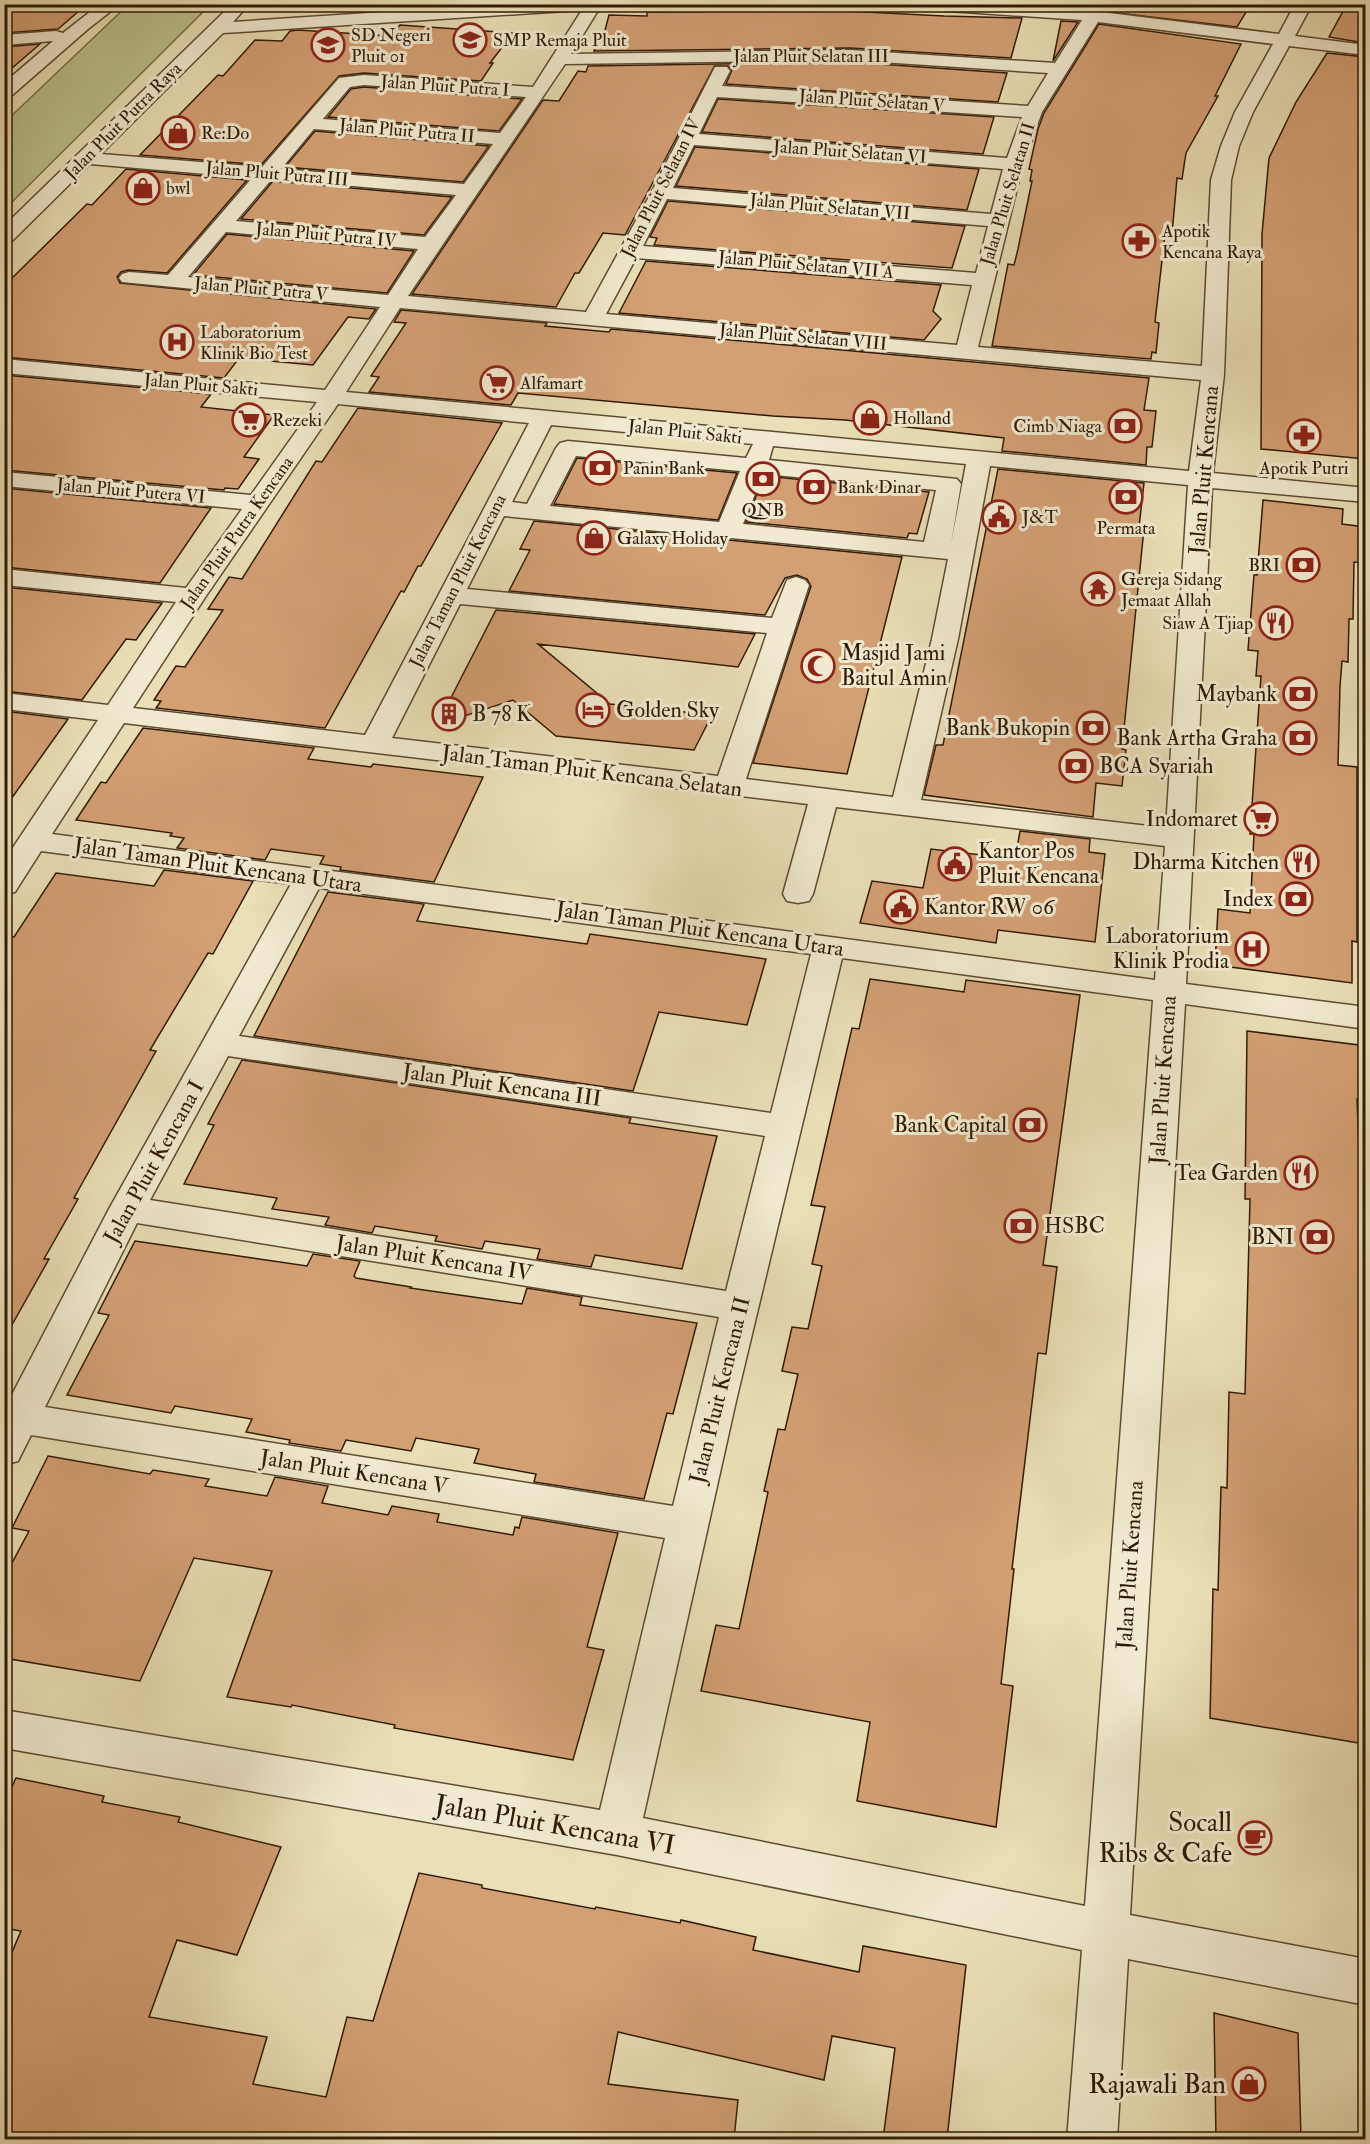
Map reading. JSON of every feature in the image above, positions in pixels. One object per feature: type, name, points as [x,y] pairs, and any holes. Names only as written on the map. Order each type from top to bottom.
[{"type":"street","points":[[4,82],[56,36],[98,4]]},
{"type":"street","points":[[4,93],[65,39],[112,4]]},
{"type":"street","points":[[4,221],[227,4]]},
{"type":"street","name":"Jalan Pluit Putra Raya","points":[[4,238],[241,4]]},
{"type":"street","points":[[217,28],[417,10],[593,4]]},
{"type":"street","name":"Jalan Pluit Putra Kencana","points":[[8,873],[34,841],[114,714],[331,398],[431,244],[561,59],[593,4]]},
{"type":"street","points":[[919,4],[1093,16],[1365,50]]},
{"type":"street","name":"Jalan Pluit Kencana","points":[[1092,2139],[1104,1931],[1180,839],[1200,479],[1213,374],[1221,180],[1230,146],[1244,112],[1304,4]]},
{"type":"street","name":"Jalan Pluit Selatan II","points":[[966,351],[998,221],[1014,164],[1033,112],[1093,16]]},
{"type":"street","points":[[4,40],[56,36]]},
{"type":"street","name":"Jalan Pluit Selatan III","points":[[561,59],[850,55],[1061,69]]},
{"type":"street","name":"Jalan Pluit Selatan IV","points":[[594,319],[661,193],[728,56]]},
{"type":"street","name":"Jalan Pluit Putra I","points":[[309,123],[343,83],[352,80],[538,93]]},
{"type":"street","name":"Jalan Pluit Selatan V","points":[[711,91],[1033,112]]},
{"type":"street","points":[[174,281],[309,123]]},
{"type":"street","name":"Jalan Pluit Putra II","points":[[309,123],[505,139]]},
{"type":"street","name":"Jalan Pluit Selatan VI","points":[[687,139],[1014,164]]},
{"type":"street","name":"Jalan Pluit Putra III","points":[[86,158],[468,190]]},
{"type":"street","name":"Jalan Pluit Selatan VII","points":[[661,193],[998,221]]},
{"type":"street","name":"Jalan Pluit Putra IV","points":[[221,226],[431,244]]},
{"type":"street","name":"Jalan Pluit Selatan VII A","points":[[629,251],[982,280]]},
{"type":"street","name":"Jalan Pluit Putra V","points":[[129,278],[393,301]]},
{"type":"street","name":"Jalan Pluit Selatan VIII","points":[[393,301],[1213,374]]},
{"type":"street","name":"Jalan Pluit Sakti","points":[[4,366],[765,440],[1365,495]]},
{"type":"street","name":"Jalan Taman Pluit Kencana","points":[[374,745],[543,418]]},
{"type":"street","points":[[728,531],[765,440]]},
{"type":"street","points":[[535,512],[568,448],[949,484],[945,639],[904,808]]},
{"type":"street","points":[[948,552],[979,460]]},
{"type":"street","name":"Jalan Pluit Putera VI","points":[[4,479],[258,503]]},
{"type":"street","points":[[496,508],[948,552]]},
{"type":"street","points":[[4,577],[193,596]]},
{"type":"street","points":[[729,787],[796,585]]},
{"type":"street","points":[[451,595],[782,627]]},
{"type":"street","name":"Jalan Taman Pluit Kencana Selatan","points":[[4,701],[1180,839]]},
{"type":"street","points":[[798,894],[824,798]]},
{"type":"street","name":"Jalan Taman Pluit Kencana Utara","points":[[34,841],[1365,1018]]},
{"type":"street","name":"Jalan Pluit Kencana I","points":[[13,1434],[65,1327],[127,1209],[310,878]]},
{"type":"street","name":"Jalan Pluit Kencana II","points":[[617,1834],[687,1525],[829,946]]},
{"type":"street","name":"Jalan Pluit Kencana III","points":[[219,1044],[786,1127]]},
{"type":"street","name":"Jalan Pluit Kencana IV","points":[[127,1209],[741,1307]]},
{"type":"street","name":"Jalan Pluit Kencana V","points":[[13,1434],[687,1525]]},
{"type":"street","name":"Jalan Pluit Kencana VI","points":[[4,1729],[617,1834],[1365,1982]]},
{"type":"green space","points":[[128,5],[210,5],[5,209],[5,122]]},
{"type":"building","points":[[4,4],[87,4],[58,29],[4,33]]},
{"type":"building","points":[[1065,4],[1251,4],[1237,27],[1065,7]]},
{"type":"building","points":[[1347,4],[1365,4],[1365,43],[1329,37]]},
{"type":"building","points":[[786,8],[1022,18],[1011,58],[850,48],[594,51],[599,38],[603,38],[609,15],[647,16],[647,12],[785,11]]},
{"type":"building","points":[[1061,21],[1078,22],[1053,61]]},
{"type":"building","points":[[1099,24],[1241,44],[1215,96],[1218,96],[1186,153],[1182,179],[1177,178],[1172,234],[1165,234],[1155,322],[1159,323],[1156,353],[1152,352],[1151,359],[992,346],[1008,264],[1014,265],[1018,249],[1032,181],[1030,181],[1032,170],[1029,169],[1038,129],[1044,113]]},
{"type":"building","points":[[400,25],[513,33],[490,63],[493,63],[481,81],[364,73],[339,76],[261,165],[140,155],[218,75],[223,76],[255,40],[282,41],[290,31],[298,30],[390,36]]},
{"type":"building","points":[[40,44],[4,75],[4,47]]},
{"type":"building","points":[[1327,53],[1365,57],[1365,459],[1261,449],[1262,234],[1269,158],[1296,102]]},
{"type":"building","points":[[850,62],[1007,73],[998,102],[726,84],[732,70],[727,65],[715,65],[625,235],[603,233],[579,273],[575,273],[556,307],[412,294],[543,100],[559,101],[578,71],[586,72],[588,66]]},
{"type":"building","points":[[364,87],[522,99],[499,131],[328,117],[351,89]]},
{"type":"building","points":[[718,99],[994,117],[983,154],[702,132]]},
{"type":"building","points":[[315,131],[489,146],[463,182],[285,167]]},
{"type":"building","points":[[695,147],[979,169],[967,210],[676,186]]},
{"type":"building","points":[[126,169],[247,180],[167,273],[128,270],[121,272],[117,277],[120,283],[376,309],[369,319],[348,317],[313,365],[239,358],[224,378],[4,357],[4,286],[87,204],[92,205]]},
{"type":"building","points":[[273,181],[452,197],[424,235],[241,219]]},
{"type":"building","points":[[668,201],[965,226],[952,268],[654,245],[657,238],[650,237]]},
{"type":"building","points":[[227,234],[414,251],[387,293],[193,275]]},
{"type":"building","points":[[646,261],[941,285],[933,311],[941,319],[924,340],[619,313]]},
{"type":"building","points":[[401,310],[547,323],[545,326],[609,332],[611,329],[1149,378],[1144,410],[1156,411],[1152,447],[1147,447],[1146,465],[1002,451],[1004,438],[845,420],[773,416],[518,393],[511,405],[369,392],[379,377],[371,376],[406,323],[394,322]]},
{"type":"building","points":[[4,375],[211,394],[201,407],[274,415],[244,457],[259,459],[238,489],[225,488],[224,490],[4,470]]},
{"type":"building","points":[[358,408],[502,423],[421,566],[418,566],[404,592],[401,591],[325,728],[156,708],[161,701],[154,700],[176,666],[185,667],[223,610],[208,609],[229,577],[242,579],[316,461],[322,462]]},
{"type":"building","points":[[577,458],[737,473],[718,520],[554,504]]},
{"type":"building","points":[[998,469],[1144,483],[1139,527],[1144,528],[1122,749],[1126,750],[1122,786],[1096,783],[1093,817],[924,795],[936,745],[943,745]]},
{"type":"building","points":[[764,476],[929,492],[917,534],[909,533],[907,538],[746,522]]},
{"type":"building","points":[[4,488],[211,508],[160,583],[4,567]]},
{"type":"building","points":[[1263,500],[1343,509],[1342,524],[1365,527],[1365,563],[1354,562],[1353,619],[1349,619],[1348,662],[1342,661],[1340,686],[1338,765],[1357,767],[1357,942],[1352,941],[1352,983],[1215,965],[1218,909],[1250,913],[1254,834],[1250,834],[1261,676],[1256,676],[1258,651],[1248,650]]},
{"type":"building","points":[[534,521],[902,557],[847,774],[753,763],[811,586],[807,579],[797,575],[785,578],[765,615],[509,591],[530,550],[520,549]]},
{"type":"building","points":[[4,587],[162,603],[136,640],[126,639],[82,700],[4,691]]},
{"type":"building","points":[[496,610],[755,634],[738,667],[538,644],[610,704],[712,715],[694,750],[556,736],[513,700],[437,725]]},
{"type":"building","points":[[4,711],[68,719],[4,809]]},
{"type":"building","points":[[143,728],[314,748],[308,759],[483,777],[434,882],[340,870],[341,867],[320,864],[324,856],[271,849],[265,860],[177,848],[184,838],[170,836],[172,833],[76,820],[101,782],[106,783]]},
{"type":"building","points":[[1020,831],[1090,839],[1089,852],[1105,854],[1095,942],[998,930],[996,943],[860,923],[872,881],[923,888],[931,849],[1015,859]]},
{"type":"building","points":[[164,870],[253,881],[213,954],[208,953],[150,1050],[156,1051],[74,1198],[78,1199],[44,1259],[49,1259],[4,1339],[4,936],[14,937],[56,873],[154,886]]},
{"type":"building","points":[[328,892],[424,904],[417,921],[587,944],[590,934],[766,959],[747,1025],[659,1012],[633,1091],[254,1036]]},
{"type":"building","points":[[870,979],[964,992],[966,980],[1080,995],[1043,1265],[1057,1267],[1046,1354],[1038,1353],[1012,1569],[1014,1569],[1001,1684],[1013,1686],[996,1827],[857,1801],[870,1722],[701,1691],[716,1625],[739,1629],[768,1492],[764,1491],[778,1429],[785,1430],[798,1374],[782,1371],[792,1327],[808,1329],[822,1266],[812,1264],[825,1207],[811,1205],[852,1028],[859,1029]]},
{"type":"building","points":[[1247,1031],[1359,1045],[1360,1099],[1357,1099],[1362,1221],[1365,1222],[1365,1403],[1361,1402],[1364,1501],[1361,1501],[1365,1624],[1365,1744],[1210,1718],[1213,1589],[1218,1590],[1221,1487],[1227,1488],[1229,1392],[1245,1394],[1250,1199],[1245,1199]]},
{"type":"building","points":[[242,1060],[631,1118],[629,1123],[717,1136],[682,1269],[595,1255],[591,1267],[537,1259],[540,1249],[485,1241],[482,1249],[435,1241],[437,1236],[375,1226],[372,1233],[325,1225],[329,1217],[272,1209],[277,1198],[184,1184],[214,1125],[208,1124]]},
{"type":"building","points":[[135,1241],[307,1266],[313,1254],[360,1261],[354,1276],[356,1278],[410,1288],[522,1304],[527,1288],[582,1297],[580,1305],[697,1323],[673,1414],[667,1413],[644,1499],[534,1482],[536,1474],[474,1463],[479,1449],[416,1438],[411,1451],[346,1440],[341,1451],[289,1443],[290,1440],[246,1432],[252,1419],[175,1406],[171,1413],[67,1395],[109,1315],[98,1313]]},
{"type":"building","points":[[48,1456],[150,1474],[153,1470],[209,1479],[205,1486],[267,1496],[275,1477],[328,1486],[322,1503],[388,1515],[392,1506],[439,1514],[437,1522],[513,1535],[515,1527],[519,1528],[522,1517],[618,1533],[587,1647],[604,1650],[573,1760],[394,1728],[395,1725],[292,1705],[291,1707],[227,1697],[272,1571],[194,1558],[140,1681],[4,1658],[4,1578],[29,1531],[12,1528]]},
{"type":"building","points":[[16,1778],[104,1796],[102,1802],[180,1817],[178,1822],[281,1847],[237,1955],[177,1940],[149,2017],[267,2037],[253,2084],[326,2097],[347,2017],[373,2021],[419,1873],[482,1885],[482,1888],[595,1909],[596,1907],[680,1923],[681,1920],[756,1937],[753,1950],[859,1972],[863,1946],[966,1965],[947,2139],[883,2139],[895,2048],[832,2036],[824,2080],[618,2032],[608,2084],[738,2100],[734,2139],[4,2139],[4,1971],[21,1931],[4,1928],[4,1804]]},
{"type":"building","points":[[1214,2013],[1298,2033],[1301,2139],[1216,2139]]},
{"type":"place","name":"SMP Remaja Pluit","points":[[470,40]]},
{"type":"place","name":"SD Negeri Pluit 01","points":[[328,45]]},
{"type":"place","name":"Re:Do","points":[[178,133]]},
{"type":"place","name":"bwl","points":[[143,188]]},
{"type":"place","name":"Apotik Kencana Raya","points":[[1139,241]]},
{"type":"place","name":"Laboratorium Klinik Bio Test","points":[[177,342]]},
{"type":"place","name":"Alfamart","points":[[497,383]]},
{"type":"place","name":"Holland","points":[[870,418]]},
{"type":"place","name":"Rezeki","points":[[249,420]]},
{"type":"place","name":"Cimb Niaga","points":[[1125,426]]},
{"type":"place","name":"Apotik Putri","points":[[1304,436]]},
{"type":"place","name":"Panin Bank","points":[[600,468]]},
{"type":"place","name":"QNB","points":[[763,479]]},
{"type":"place","name":"Bank Dinar","points":[[814,487]]},
{"type":"place","name":"Permata","points":[[1126,497]]},
{"type":"place","name":"J&T","points":[[999,517]]},
{"type":"place","name":"Galaxy Holiday","points":[[594,538]]},
{"type":"place","name":"BRI","points":[[1303,565]]},
{"type":"place","name":"Gereja Sidang Jemaat Allah","points":[[1098,589]]},
{"type":"place","name":"Siaw A Tjiap","points":[[1276,623]]},
{"type":"place","name":"Masjid Jami Baitul Amin","points":[[818,666]]},
{"type":"place","name":"Maybank","points":[[1300,694]]},
{"type":"place","name":"Golden Sky","points":[[593,710]]},
{"type":"place","name":"B 78 K","points":[[449,714]]},
{"type":"place","name":"Bank Bukopin","points":[[1093,728]]},
{"type":"place","name":"Bank Artha Graha","points":[[1300,738]]},
{"type":"place","name":"BCA Syariah","points":[[1076,766]]},
{"type":"place","name":"Indomaret","points":[[1261,819]]},
{"type":"place","name":"Dharma Kitchen","points":[[1302,862]]},
{"type":"place","name":"Kantor Pos Pluit Kencana","points":[[955,864]]},
{"type":"place","name":"Index","points":[[1296,899]]},
{"type":"place","name":"Kantor RW 06","points":[[901,907]]},
{"type":"place","name":"Laboratorium Klinik Prodia","points":[[1252,949]]},
{"type":"place","name":"Bank Capital","points":[[1030,1125]]},
{"type":"place","name":"Tea Garden","points":[[1301,1173]]},
{"type":"place","name":"HSBC","points":[[1021,1226]]},
{"type":"place","name":"BNI","points":[[1317,1237]]},
{"type":"place","name":"Socall Ribs & Cafe","points":[[1255,1838]]},
{"type":"place","name":"Rajawali Ban","points":[[1249,2084]]}]
